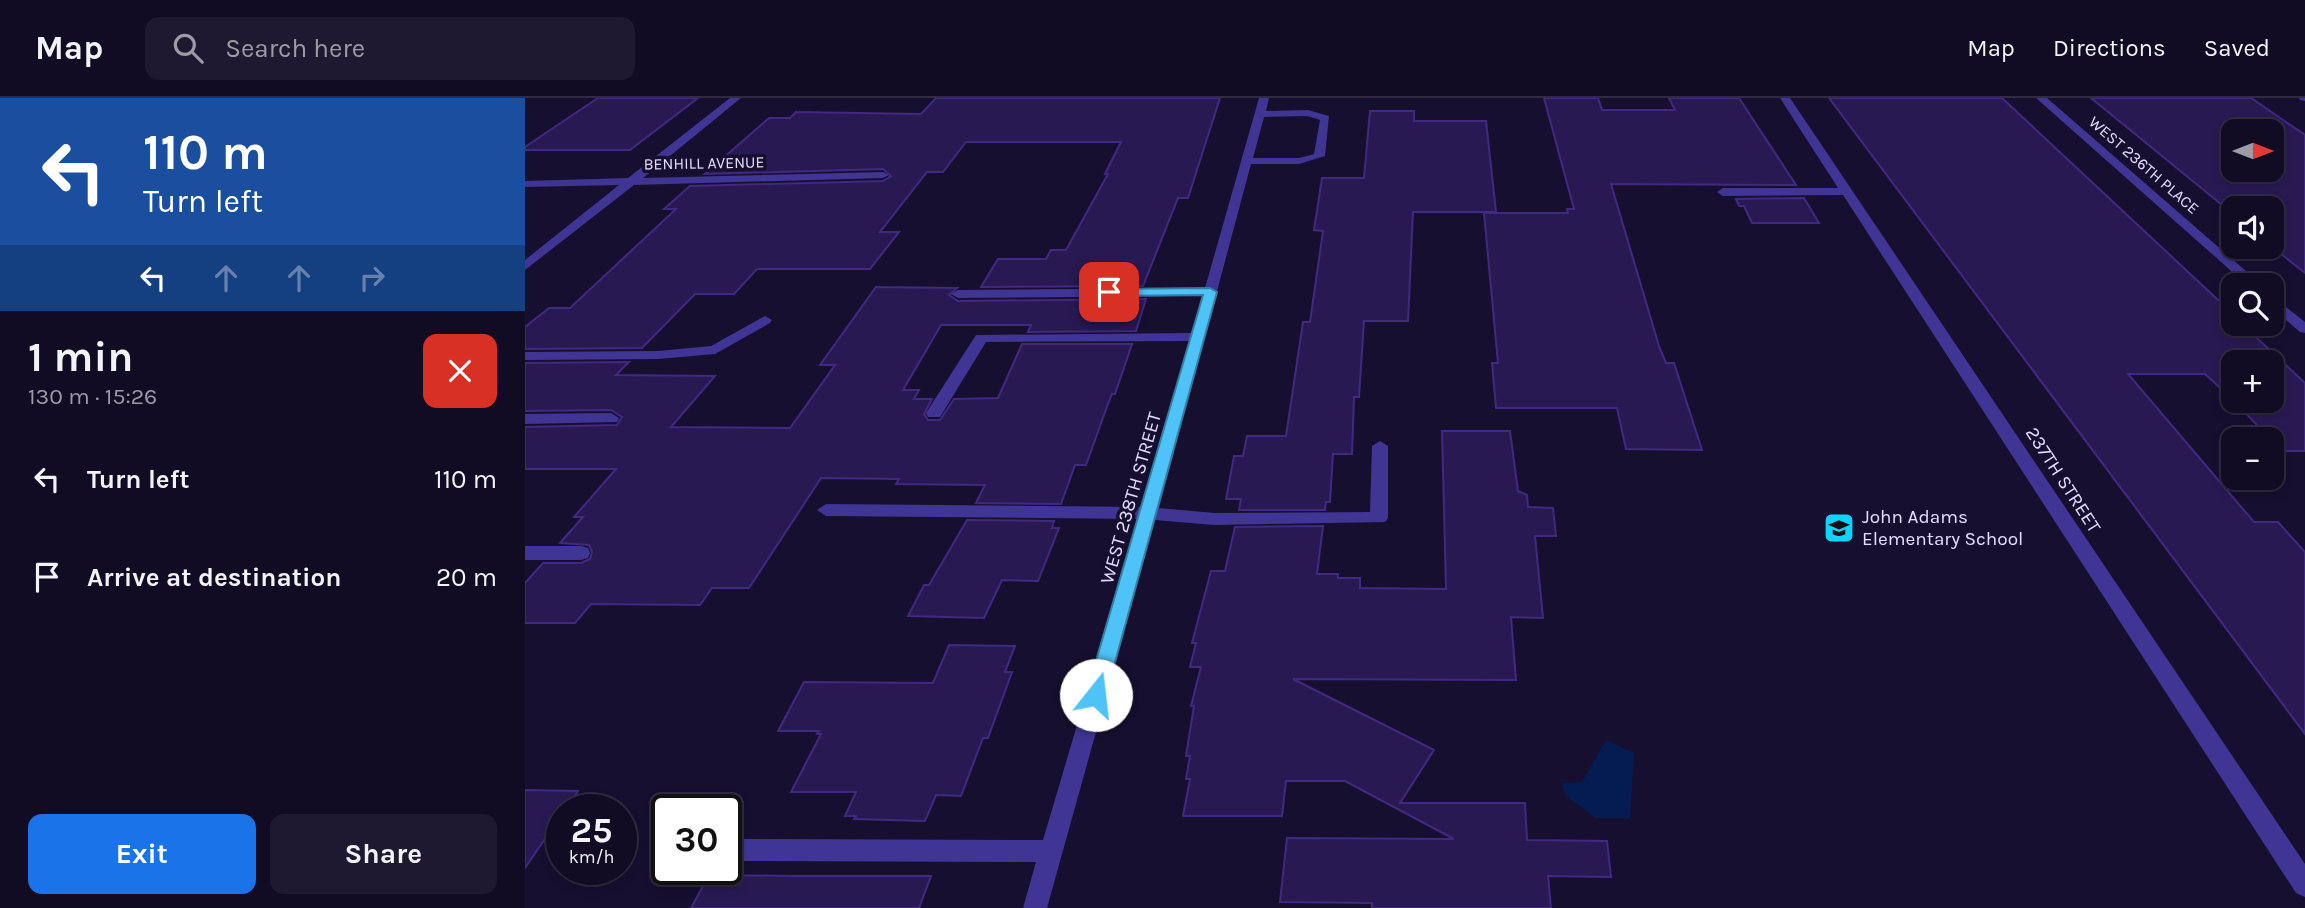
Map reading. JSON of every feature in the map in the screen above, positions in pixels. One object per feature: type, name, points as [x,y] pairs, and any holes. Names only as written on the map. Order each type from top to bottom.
[{"type":"street","points":[[525,266],[736,98]]},
{"type":"street","name":"237TH STREET","points":[[1785,98],[2305,885]]},
{"type":"street","name":"WEST 236TH PLACE","points":[[2041,98],[2241,273]]},
{"type":"street","points":[[1246,161],[1300,161],[1319,156],[1325,118],[1262,106]]},
{"type":"street","name":"WEST 238TH STREET","points":[[1035,908],[1262,106]]},
{"type":"street","name":"BENHILL AVENUE","points":[[525,184],[883,175]]},
{"type":"street","points":[[1723,192],[1847,191]]},
{"type":"street","points":[[958,294],[1210,292]]},
{"type":"street","points":[[2284,310],[2305,329]]},
{"type":"street","points":[[525,356],[658,355],[715,350],[765,320]]},
{"type":"street","points":[[935,413],[981,338],[1198,337]]},
{"type":"street","points":[[525,419],[611,418]]},
{"type":"street","points":[[826,510],[1148,513],[1214,519],[1380,518],[1380,446]]},
{"type":"street","points":[[525,553],[581,553]]},
{"type":"street","points":[[742,850],[1051,851]]},
{"type":"water","points":[[1606,740],[1634,753],[1630,818],[1596,818],[1565,795],[1562,783],[1582,782]]},
{"type":"building","points":[[598,98],[698,98],[630,150],[525,150],[525,147]]},
{"type":"building","points":[[936,98],[1220,98],[1188,198],[1178,198],[1143,286],[981,287],[998,259],[1046,259],[1051,250],[1066,250],[1108,174],[1105,174],[1121,142],[966,142],[943,172],[927,172],[880,232],[899,232],[870,269],[757,269],[734,294],[695,294],[642,348],[525,349],[525,327],[549,308],[570,308],[676,209],[664,209],[690,186],[883,181],[891,176],[883,169],[705,174],[769,118],[790,118],[796,112],[921,114]]},
{"type":"building","points":[[1544,98],[1598,98],[1602,110],[1675,110],[1669,98],[1739,98],[1796,185],[1611,184],[1659,346],[1666,363],[1674,363],[1702,450],[1626,449],[1617,408],[1496,408],[1492,363],[1498,363],[1484,213],[1568,213],[1567,209],[1574,209]]},
{"type":"building","points":[[1829,98],[2002,98],[2221,303],[2221,336],[2255,336],[2270,350],[2221,350],[2221,389],[2205,374],[2128,374],[2221,483],[2221,490],[2227,490],[2254,522],[2278,522],[2305,552],[2305,734]]},
{"type":"building","points":[[2091,98],[2251,98],[2282,119],[2221,119],[2221,182],[2284,182],[2284,121],[2305,135],[2305,273],[2284,256],[2284,196],[2221,196],[2221,204]]},
{"type":"building","points":[[1370,111],[1414,111],[1414,121],[1486,121],[1496,212],[1413,212],[1408,321],[1364,321],[1359,397],[1354,397],[1352,454],[1333,454],[1330,502],[1326,502],[1325,510],[1239,510],[1241,499],[1226,499],[1234,456],[1243,456],[1247,436],[1286,436],[1303,322],[1310,322],[1323,231],[1314,230],[1322,178],[1364,178]]},
{"type":"building","points":[[1804,198],[1819,223],[1752,223],[1744,206],[1739,206],[1736,199]]},
{"type":"building","points":[[876,287],[957,288],[949,295],[958,301],[1146,299],[1136,331],[1028,332],[1031,325],[941,325],[903,390],[919,390],[914,399],[932,399],[924,414],[928,420],[940,420],[954,399],[998,398],[1022,344],[1132,344],[1086,465],[1075,465],[1061,504],[976,503],[985,485],[896,484],[899,479],[821,478],[749,588],[712,588],[700,605],[591,604],[575,623],[525,623],[525,583],[543,563],[581,563],[590,559],[592,552],[589,545],[560,543],[583,517],[574,517],[616,469],[525,469],[525,427],[617,425],[622,417],[611,410],[525,411],[525,363],[629,362],[616,375],[715,376],[671,427],[790,428],[835,365],[820,365]]},
{"type":"building","points":[[2284,363],[2305,383],[2305,451],[2284,451],[2284,427],[2259,427],[2246,413],[2284,413]]},
{"type":"building","points":[[1442,431],[1510,431],[1518,491],[1527,495],[1528,507],[1553,508],[1556,536],[1535,536],[1543,618],[1511,617],[1516,680],[1293,679],[1434,750],[1400,803],[1525,803],[1527,840],[1607,841],[1611,877],[1548,876],[1551,908],[1372,908],[1372,903],[1280,902],[1287,838],[1454,839],[1345,781],[1286,781],[1282,816],[1183,816],[1190,779],[1186,779],[1190,756],[1186,756],[1194,706],[1191,706],[1201,667],[1190,667],[1196,643],[1192,643],[1211,571],[1225,571],[1235,527],[1323,526],[1317,574],[1360,578],[1360,588],[1446,589]]},
{"type":"building","points":[[967,520],[1054,521],[1052,528],[1059,528],[1038,581],[1002,580],[984,618],[908,616],[924,585],[929,585]]},
{"type":"building","points":[[949,645],[1015,646],[1005,672],[1012,672],[988,738],[983,738],[961,796],[936,795],[925,821],[854,819],[856,816],[845,816],[856,792],[791,792],[821,734],[817,734],[819,731],[778,731],[804,682],[933,683]]},
{"type":"building","points":[[525,790],[578,791],[576,794],[546,794],[546,837],[525,868]]},
{"type":"building","points":[[742,875],[931,876],[919,908],[691,908],[704,885],[742,885]]},
{"type":"place","name":"John Adams Elementary School","points":[[1839,528]]},
{"type":"route","points":[[1096,695],[1210,292],[1109,292]]}]
